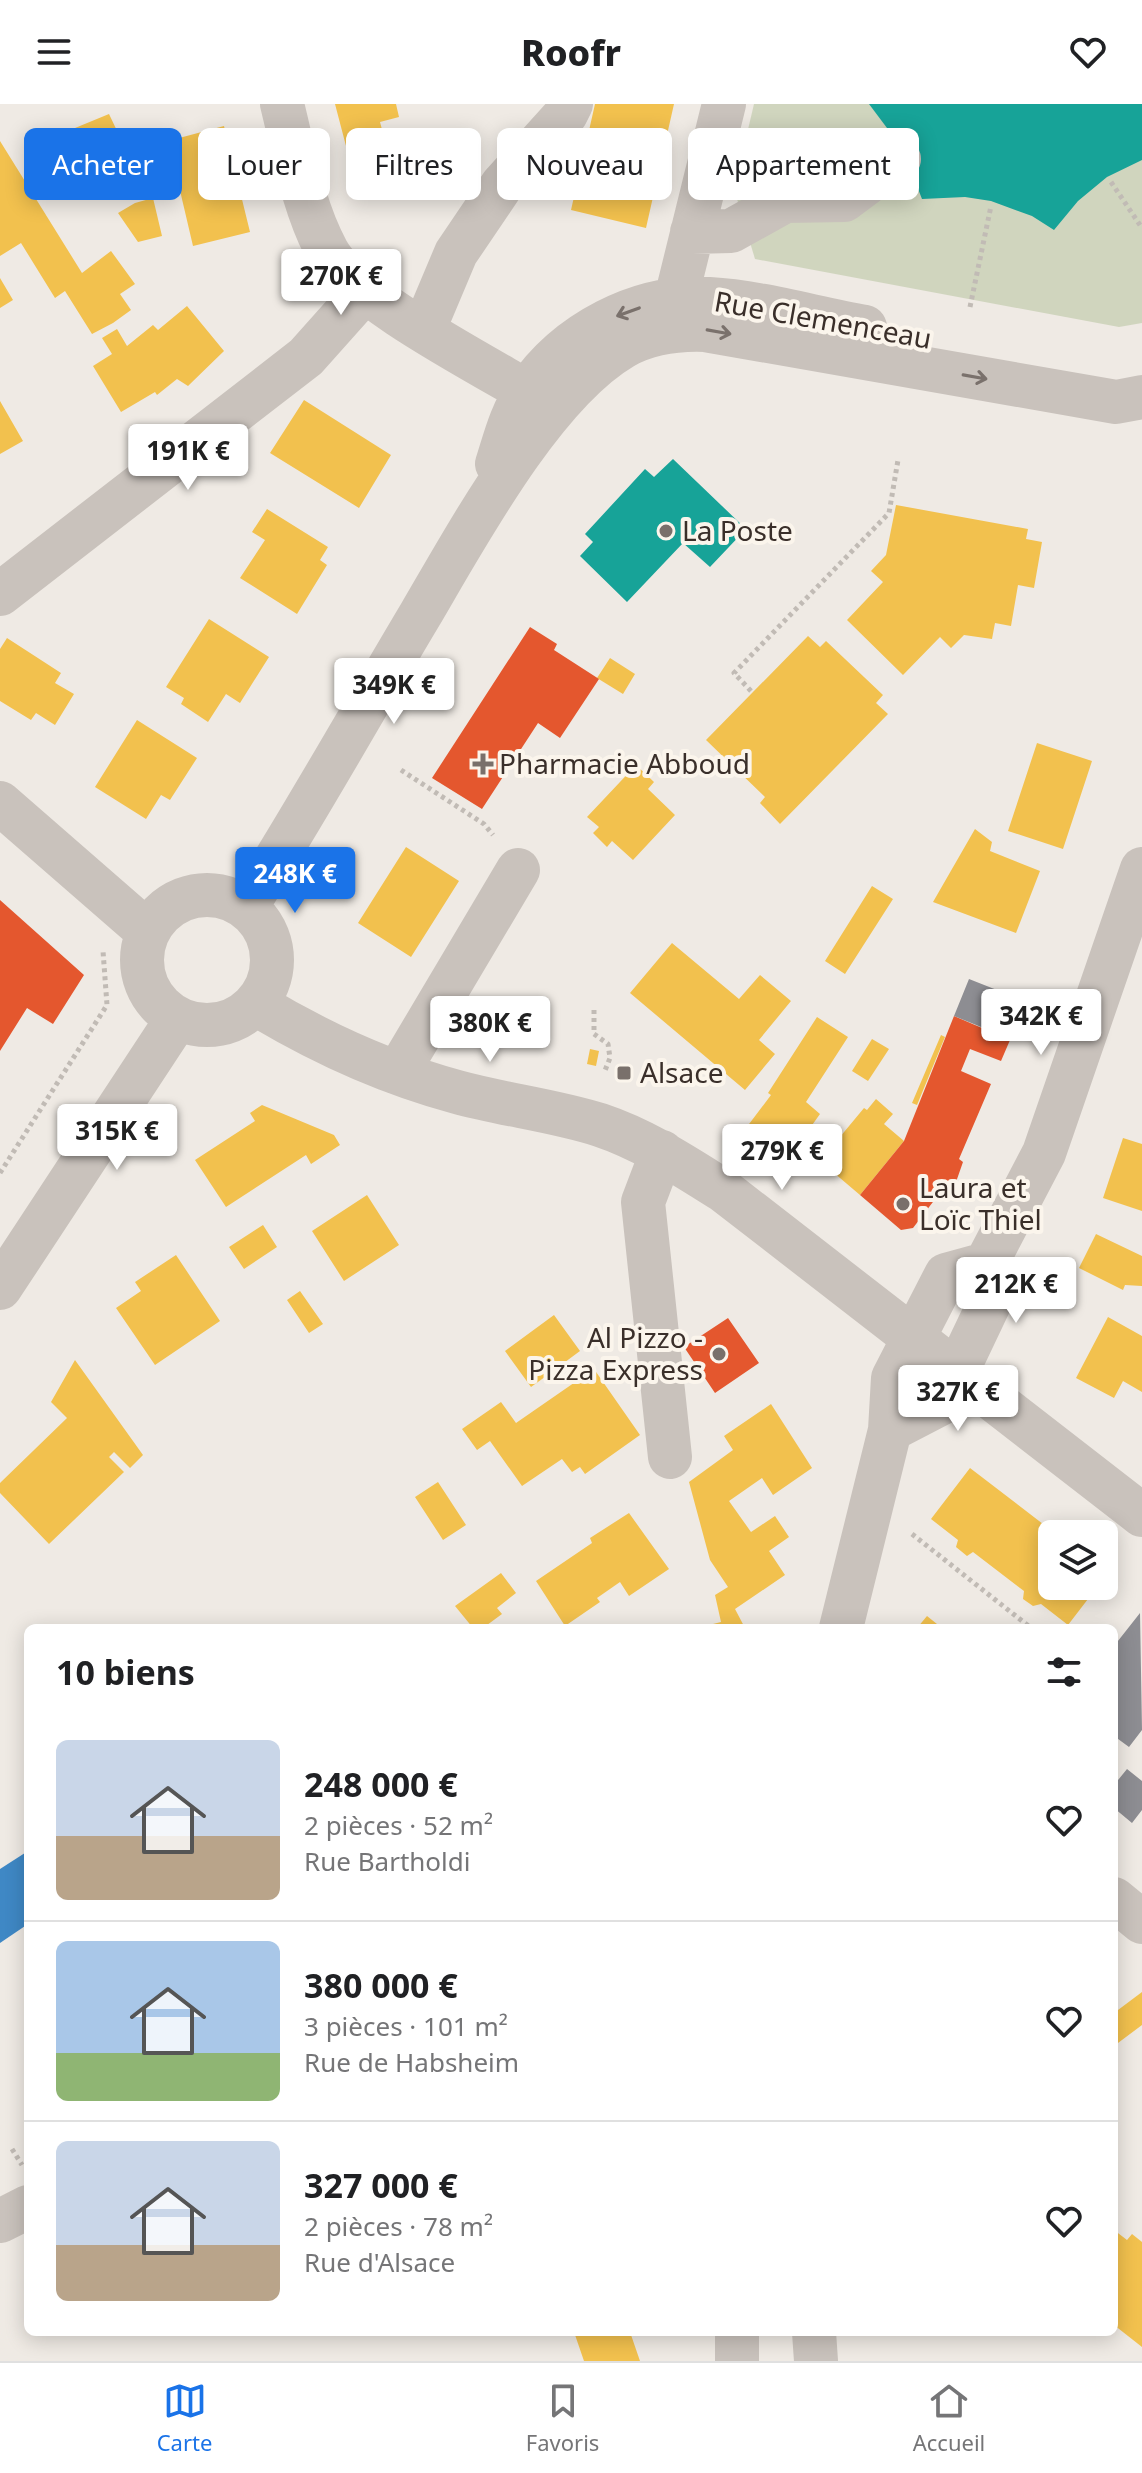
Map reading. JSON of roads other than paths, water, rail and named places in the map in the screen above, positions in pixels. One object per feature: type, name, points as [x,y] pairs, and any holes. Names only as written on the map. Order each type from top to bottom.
[{"type":"street","points":[[282,104],[306,197],[327,252],[364,292],[541,399]]},
{"type":"street","points":[[424,329],[456,253],[502,185],[566,114],[571,104]]},
{"type":"street","points":[[672,315],[724,104]]},
{"type":"street","points":[[692,232],[731,231],[785,201],[844,200]]},
{"type":"street","points":[[0,594],[306,357],[364,292]]},
{"type":"street","name":"Rue Clemenceau","points":[[246,907],[483,508],[512,416],[541,399],[559,354],[581,336],[613,318],[672,315],[710,299],[1121,373],[1142,386]]},
{"type":"street","name":"Rue Clemenceau","points":[[672,315],[705,330],[1116,402],[1142,397]]},
{"type":"street","points":[[0,803],[148,932]]},
{"type":"street","points":[[890,1430],[942,1403],[990,1302],[986,1264],[1044,1153],[1142,869]]},
{"type":"street","points":[[398,1072],[518,870]]},
{"type":"street","points":[[200,895],[222,896],[246,907],[260,920],[270,940],[273,962],[268,985],[256,1004],[239,1017],[219,1025],[197,1025],[177,1019],[161,1007],[149,990],[142,951],[148,932],[160,914],[179,901],[200,895]]},
{"type":"street","points":[[256,1004],[294,1027],[398,1072],[457,1092],[593,1123],[662,1152],[724,1191],[958,1369],[1142,1515]]},
{"type":"street","points":[[0,1288],[177,1019]]},
{"type":"street","points":[[662,1152],[643,1202],[670,1457]]},
{"type":"street","points":[[842,1624],[890,1430],[893,1378],[946,1275],[986,1264]]},
{"type":"street","points":[[1118,1902],[1142,1922]]},
{"type":"street","points":[[0,2221],[24,2209]]},
{"type":"street","points":[[737,2336],[737,2361]]},
{"type":"street","points":[[814,2336],[816,2361]]},
{"type":"place","name":"La Poste","points":[[666,531]]},
{"type":"place","name":"Pharmacie Abboud","points":[[483,764]]},
{"type":"place","name":"Alsace","points":[[624,1073]]},
{"type":"place","name":"Laura et Loïc Thiel","points":[[903,1204]]},
{"type":"place","name":"Al Pizzo - Pizza Express","points":[[719,1354]]}]
